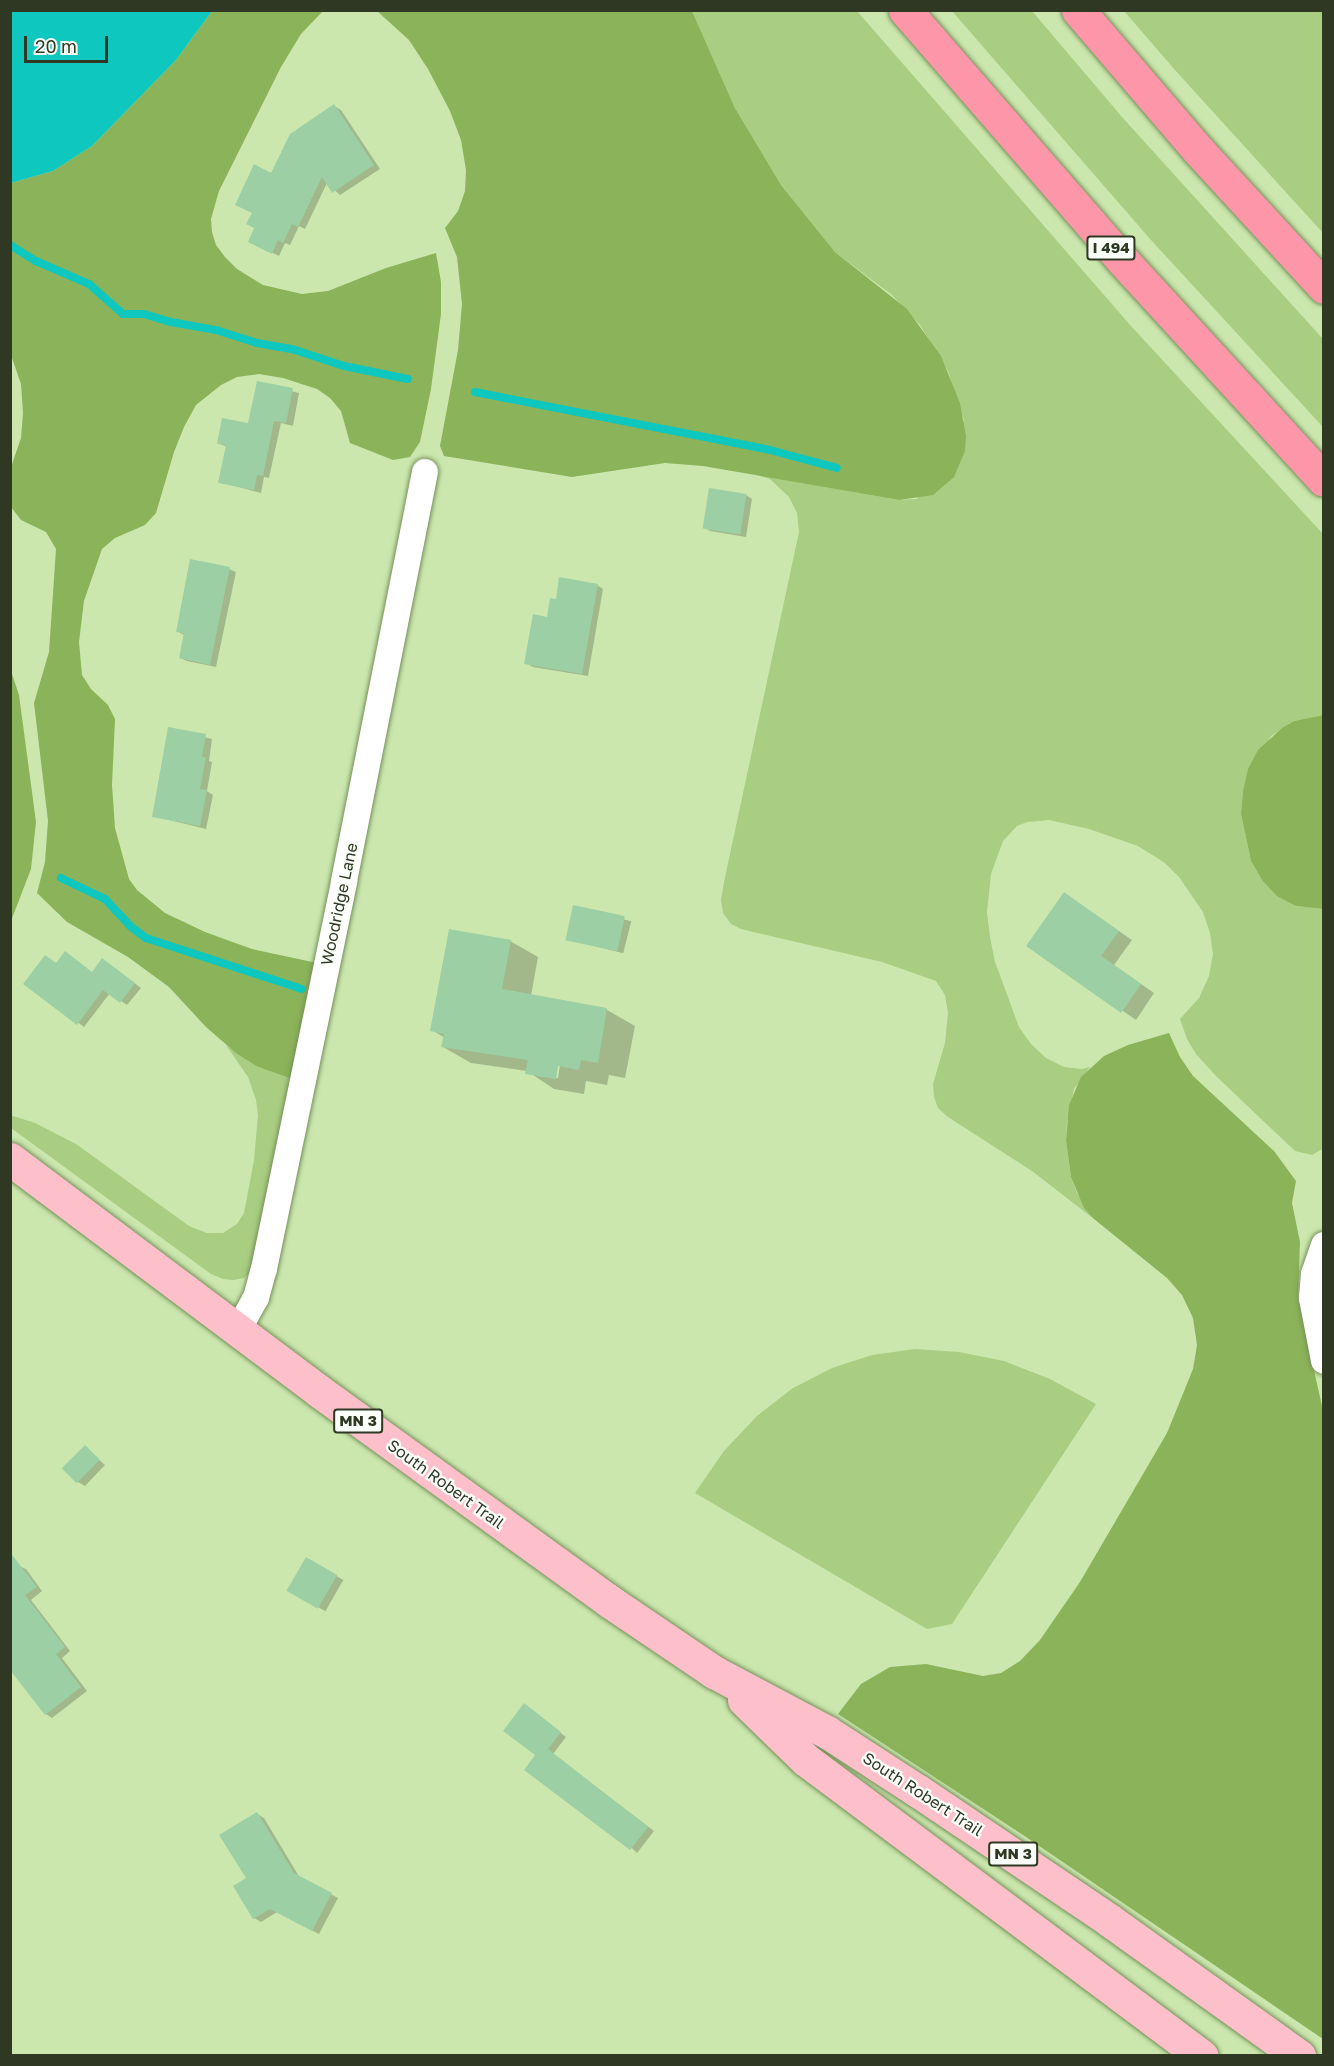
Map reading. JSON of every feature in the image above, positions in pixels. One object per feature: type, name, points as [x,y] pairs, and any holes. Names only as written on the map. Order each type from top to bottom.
[{"type":"highway","name":"I 494","points":[[905,10],[1125,263],[1323,480]]},
{"type":"highway","points":[[1078,10],[1198,150],[1323,287]]},
{"type":"main road","name":"South Robert Trail","points":[[10,1159],[468,1502],[714,1672],[827,1732],[918,1791],[1070,1893],[1299,2055]]},
{"type":"main road","name":"South Robert Trail","points":[[714,1672],[806,1760],[1202,2055]]},
{"type":"street","name":"Woodridge Lane","points":[[238,1330],[256,1298],[264,1269],[425,472]]},
{"type":"street","points":[[1323,1245],[1314,1274],[1312,1298],[1323,1361]]},
{"type":"green space","points":[[212,11],[323,11],[301,34],[281,67],[219,191],[211,219],[212,232],[216,245],[225,257],[237,269],[263,285],[302,294],[328,291],[386,268],[436,253],[441,282],[441,314],[431,389],[420,442],[410,457],[393,460],[350,443],[341,411],[330,398],[317,389],[283,378],[259,374],[237,377],[221,385],[196,405],[174,452],[156,513],[145,525],[115,538],[102,549],[84,601],[79,642],[82,675],[91,689],[108,705],[115,719],[112,785],[115,828],[129,879],[137,890],[165,913],[205,932],[252,949],[317,963],[292,1079],[258,1067],[236,1053],[206,1027],[169,987],[128,957],[67,922],[37,893],[45,862],[48,821],[34,703],[49,652],[56,549],[46,532],[21,520],[11,507],[11,467],[21,438],[23,413],[21,384],[11,355],[11,183],[53,171],[92,146],[176,60]]},
{"type":"green space","points":[[377,11],[692,11],[735,108],[781,185],[835,252],[907,309],[941,356],[960,403],[966,436],[965,451],[954,477],[933,495],[899,500],[703,466],[665,463],[572,477],[444,456],[440,446],[458,350],[462,304],[457,257],[445,228],[458,211],[465,191],[466,170],[461,140],[450,111],[428,69],[409,40]]},
{"type":"green space","points":[[692,11],[857,11],[1131,326],[1323,534],[1323,715],[1294,721],[1271,736],[1243,791],[1241,814],[1251,861],[1262,880],[1296,906],[1323,909],[1324,1148],[1312,1155],[1295,1151],[1216,1076],[1196,1054],[1187,1039],[1180,1019],[1199,998],[1209,976],[1213,954],[1210,933],[1203,912],[1179,877],[1165,863],[1138,846],[1089,829],[1049,820],[1027,822],[1017,826],[1003,841],[991,874],[987,912],[990,937],[995,962],[1019,1027],[1031,1044],[1046,1058],[1064,1067],[1082,1069],[1090,1067],[1074,1089],[1067,1122],[1066,1140],[1071,1177],[1077,1193],[1094,1219],[1032,1171],[948,1117],[938,1108],[933,1084],[945,1043],[948,1013],[945,995],[936,981],[882,962],[741,929],[731,924],[723,913],[721,900],[724,882],[799,532],[797,513],[789,497],[770,479],[754,474],[898,500],[917,499],[964,420],[948,371],[920,325],[892,295],[835,252],[781,185],[735,108]]},
{"type":"green space","points":[[952,11],[1032,11],[1122,117],[1323,339],[1323,427],[1151,240]]},
{"type":"green space","points":[[1124,11],[1323,11],[1323,233],[1175,70]]},
{"type":"green space","points":[[10,668],[19,695],[36,822],[31,869],[11,921]]},
{"type":"green space","points":[[1324,715],[1323,909],[1296,906],[1277,896],[1262,880],[1251,861],[1241,814],[1248,769],[1258,750],[1282,728],[1294,721]]},
{"type":"green space","points":[[1169,1033],[1180,1057],[1193,1076],[1274,1151],[1296,1181],[1292,1203],[1300,1242],[1298,1299],[1324,1415],[1323,2039],[1023,1835],[838,1714],[861,1684],[890,1667],[926,1664],[983,1676],[1001,1673],[1020,1661],[1040,1640],[1080,1582],[1167,1433],[1193,1369],[1197,1345],[1193,1318],[1182,1295],[1167,1278],[1094,1219],[1084,1208],[1071,1177],[1066,1140],[1069,1105],[1081,1077],[1104,1056],[1128,1045]]},
{"type":"green space","points":[[226,1045],[258,1067],[292,1079],[253,1270],[244,1278],[234,1280],[223,1279],[211,1274],[11,1128],[10,1115],[35,1123],[76,1144],[189,1226],[207,1233],[223,1233],[237,1224],[244,1213],[254,1160],[258,1115],[256,1100],[248,1077]]},
{"type":"green space","points":[[915,1349],[959,1352],[1004,1361],[1050,1379],[1096,1404],[952,1624],[927,1629],[695,1493],[724,1451],[757,1416],[793,1388],[832,1368],[872,1355]]},
{"type":"water","points":[[10,11],[212,11],[176,60],[92,146],[53,171],[11,183]]},
{"type":"building","points":[[334,104],[374,165],[332,193],[322,177],[298,227],[292,224],[283,243],[278,240],[272,254],[248,242],[254,228],[246,224],[252,213],[235,205],[254,164],[271,173],[290,134]]},
{"type":"building","points":[[257,381],[293,388],[286,423],[274,421],[263,476],[257,475],[254,490],[218,483],[226,445],[217,444],[222,418],[248,423]]},
{"type":"building","points":[[709,488],[747,494],[740,534],[703,528]]},
{"type":"building","points":[[190,559],[230,567],[210,665],[179,658],[184,633],[176,632]]},
{"type":"building","points":[[559,577],[598,584],[582,674],[524,664],[533,614],[547,617],[550,598],[556,599]]},
{"type":"building","points":[[168,727],[206,734],[202,757],[206,757],[200,789],[207,790],[200,826],[152,817]]},
{"type":"building","points":[[1064,892],[1119,931],[1101,956],[1141,984],[1121,1013],[1026,946]]},
{"type":"building","points":[[573,905],[625,916],[617,951],[566,940]]},
{"type":"building","points":[[449,929],[511,940],[502,989],[607,1008],[598,1063],[581,1060],[579,1070],[558,1066],[556,1079],[525,1074],[528,1060],[441,1047],[444,1034],[430,1031]]},
{"type":"building","points":[[65,951],[92,972],[102,958],[135,983],[120,1003],[103,990],[77,1025],[23,984],[45,955],[56,963]]},
{"type":"building","points":[[85,1445],[100,1460],[77,1483],[62,1468]]},
{"type":"building","points":[[10,1552],[37,1587],[25,1595],[65,1647],[56,1654],[81,1687],[45,1715],[10,1670]]},
{"type":"building","points":[[306,1557],[337,1575],[318,1609],[286,1591]]},
{"type":"building","points":[[524,1703],[561,1732],[548,1749],[648,1827],[630,1850],[524,1770],[535,1755],[503,1731]]},
{"type":"building","points":[[257,1812],[294,1873],[332,1893],[312,1931],[270,1909],[253,1919],[233,1886],[246,1878],[219,1835]]},
{"type":"waterway","points":[[10,245],[36,261],[89,284],[123,314],[144,314],[171,322],[216,330],[257,343],[292,349],[344,366],[408,379]]},
{"type":"waterway","points":[[475,392],[770,450],[837,468]]},
{"type":"waterway","points":[[61,878],[105,899],[130,926],[146,938],[302,989]]}]
